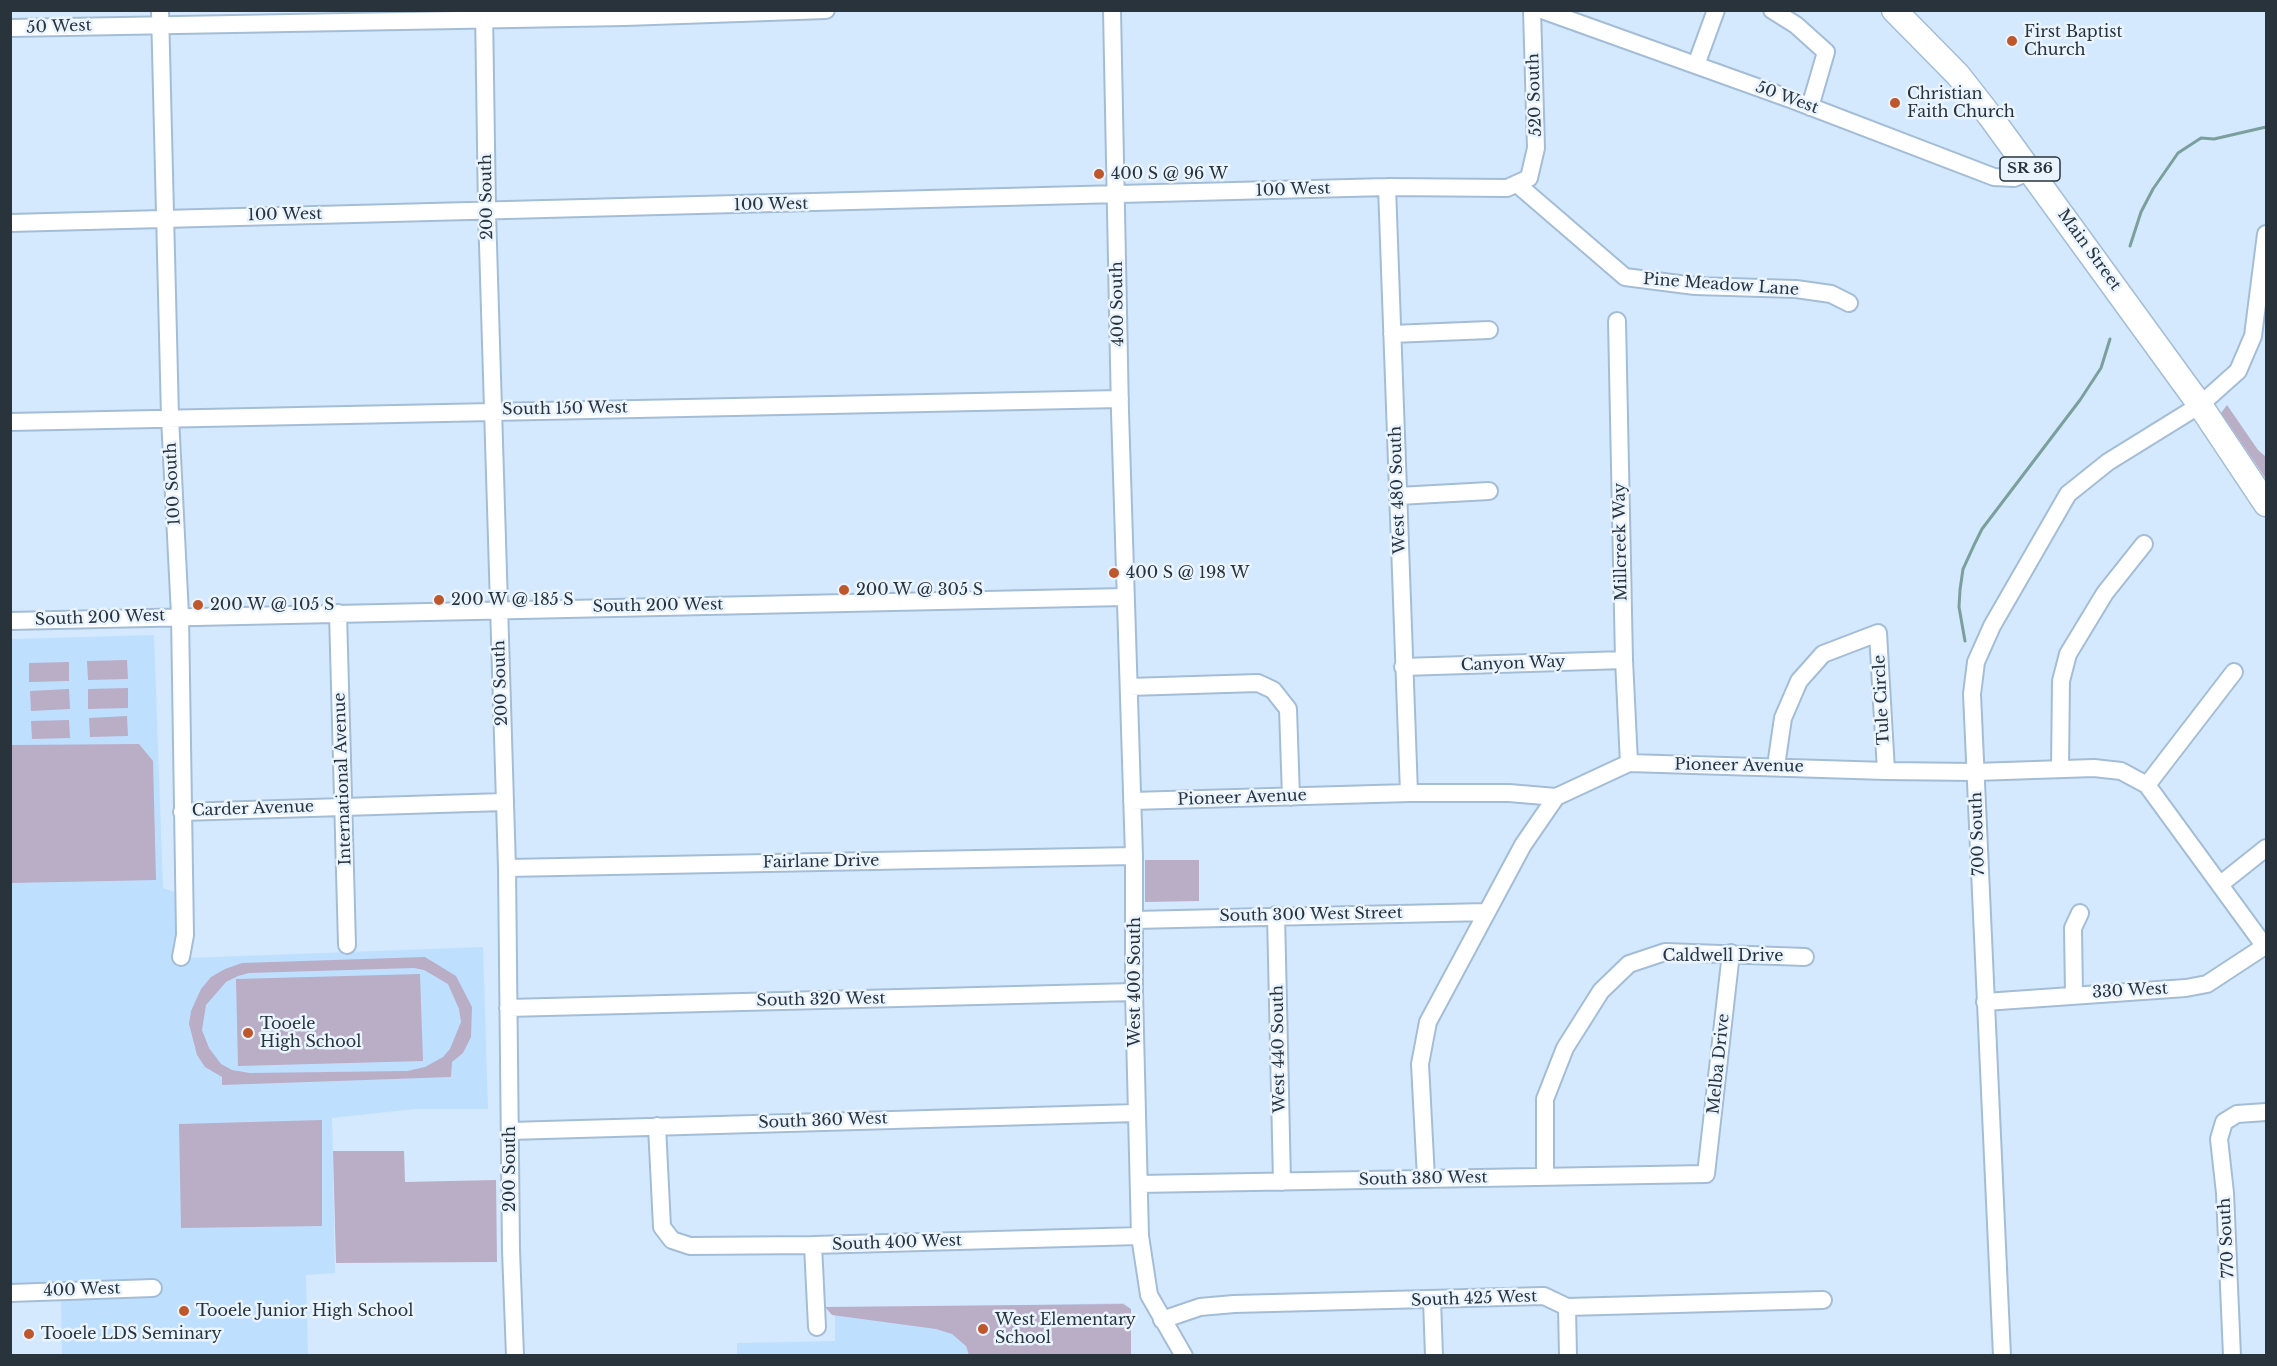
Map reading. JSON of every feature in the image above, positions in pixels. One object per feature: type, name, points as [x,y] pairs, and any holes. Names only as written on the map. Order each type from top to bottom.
[{"type":"highway","name":"Main Street","points":[[1894,10],[1958,75],[2031,171],[2200,405],[2266,504]]},
{"type":"street","name":"50 West","points":[[10,28],[160,17],[826,10]]},
{"type":"street","name":"400 South","points":[[1113,10],[1115,196],[1125,597]]},
{"type":"street","name":"520 South","points":[[1523,181],[1536,148],[1532,10]]},
{"type":"street","name":"50 West","points":[[1542,10],[1810,107],[1994,177],[2014,178],[2031,171]]},
{"type":"street","points":[[1696,65],[1716,10]]},
{"type":"street","points":[[1772,10],[1796,25],[1826,52],[1810,107]]},
{"type":"street","name":"200 South","points":[[484,15],[487,212],[495,410],[507,868],[515,1356]]},
{"type":"street","name":"100 South","points":[[160,17],[167,218],[170,417],[180,615],[185,935],[181,957]]},
{"type":"street","name":"100 West","points":[[10,223],[1115,196],[1386,187],[1507,189],[1523,181]]},
{"type":"street","name":"Pine Meadow Lane","points":[[1523,181],[1624,277],[1695,286],[1796,289],[1831,294],[1849,303]]},
{"type":"street","name":"West 480 South","points":[[1386,187],[1409,793]]},
{"type":"street","name":"700 South","points":[[2002,1356],[1972,694],[1976,663],[1992,626],[2068,494],[2108,462],[2200,405],[2238,371],[2253,336],[2266,234]]},
{"type":"street","name":"Millcreek Way","points":[[1617,321],[1624,660],[1629,763]]},
{"type":"street","points":[[1392,334],[1489,330]]},
{"type":"street","name":"South 150 West","points":[[10,422],[495,410],[1120,399]]},
{"type":"street","points":[[1398,496],[1489,491]]},
{"type":"street","points":[[2060,768],[2061,681],[2068,654],[2104,593],[2144,544]]},
{"type":"street","name":"South 200 West","points":[[10,621],[180,615],[1125,597]]},
{"type":"street","name":"West 400 South","points":[[1125,597],[1134,856],[1134,992],[1140,1236],[1149,1295],[1184,1356]]},
{"type":"street","name":"International Avenue","points":[[338,613],[347,945]]},
{"type":"street","name":"Tule Circle","points":[[1776,766],[1783,718],[1799,681],[1823,654],[1878,633],[1886,771]]},
{"type":"street","name":"Canyon Way","points":[[1403,667],[1624,660]]},
{"type":"street","points":[[2147,785],[2234,672]]},
{"type":"street","points":[[1129,687],[1258,683],[1274,690],[1288,709],[1291,797]]},
{"type":"street","name":"Pioneer Avenue","points":[[1132,801],[1409,793],[1509,793],[1556,797],[1629,763],[1886,771],[1975,772],[2060,768],[2121,771],[2147,785],[2222,884],[2266,947]]},
{"type":"street","points":[[1426,1178],[1420,1064],[1428,1022],[1523,845],[1556,797]]},
{"type":"street","name":"Carder Avenue","points":[[182,812],[504,801]]},
{"type":"street","points":[[2222,884],[2266,848]]},
{"type":"street","name":"Fairlane Drive","points":[[507,868],[1134,856]]},
{"type":"street","name":"South 300 West Street","points":[[1134,920],[1488,912]]},
{"type":"street","points":[[2074,994],[2073,928],[2080,913]]},
{"type":"street","name":"West 440 South","points":[[1276,915],[1282,1182]]},
{"type":"street","name":"330 West","points":[[1985,1002],[2186,988],[2207,984],[2266,947]]},
{"type":"street","name":"Caldwell Drive","points":[[1545,1177],[1545,1099],[1565,1048],[1601,991],[1629,964],[1665,952],[1805,957]]},
{"type":"street","name":"Melba Drive","points":[[1706,1174],[1731,953]]},
{"type":"street","name":"South 320 West","points":[[508,1008],[1134,992]]},
{"type":"street","name":"770 South","points":[[2232,1356],[2225,1193],[2220,1139],[2224,1122],[2237,1114],[2266,1112]]},
{"type":"street","name":"South 360 West","points":[[510,1131],[1136,1113]]},
{"type":"street","name":"South 400 West","points":[[657,1126],[662,1227],[672,1240],[690,1246],[1140,1236]]},
{"type":"street","name":"South 380 West","points":[[1139,1184],[1706,1174]]},
{"type":"street","points":[[813,1245],[817,1327]]},
{"type":"street","name":"400 West","points":[[10,1293],[153,1288]]},
{"type":"street","name":"South 425 West","points":[[1162,1320],[1200,1307],[1234,1304],[1544,1296],[1567,1307],[1823,1300]]},
{"type":"street","points":[[1432,1300],[1434,1356]]},
{"type":"street","points":[[1567,1307],[1568,1356]]},
{"type":"shaded area","points":[[2227,405],[2258,450],[2266,457],[2266,479],[2221,413]]},
{"type":"shaded area","name":"Tooele High School","points":[[154,635],[163,888],[186,896],[188,958],[483,947],[488,1109],[415,1109],[332,1118],[335,1273],[306,1275],[308,1355],[62,1355],[61,1299],[11,1301],[10,639]]},
{"type":"shaded area","points":[[127,660],[128,679],[88,680],[87,661]]},
{"type":"shaded area","points":[[69,662],[69,681],[29,682],[29,663]]},
{"type":"shaded area","points":[[128,688],[128,708],[88,709],[88,689]]},
{"type":"shaded area","points":[[69,689],[70,709],[31,711],[30,691]]},
{"type":"shaded area","points":[[127,716],[128,736],[90,737],[89,718]]},
{"type":"shaded area","points":[[69,720],[70,738],[32,739],[31,721]]},
{"type":"shaded area","points":[[139,744],[153,761],[156,880],[11,883],[11,745]]},
{"type":"shaded area","points":[[1145,860],[1199,860],[1199,901],[1145,902]]},
{"type":"shaded area","points":[[425,957],[456,976],[472,1007],[471,1037],[463,1053],[452,1062],[451,1077],[222,1085],[222,1077],[205,1067],[197,1055],[189,1024],[191,1011],[201,989],[211,977],[242,963]],"holes":[[[414,968],[424,970],[448,984],[459,1009],[461,1022],[450,1049],[443,1057],[425,1067],[407,1071],[250,1073],[232,1070],[221,1064],[209,1048],[202,1030],[206,1005],[226,982],[249,973]]]},
{"type":"shaded area","points":[[420,974],[423,1061],[238,1066],[236,979]]},
{"type":"shaded area","points":[[322,1120],[322,1226],[181,1228],[179,1124]]},
{"type":"shaded area","points":[[333,1151],[404,1151],[405,1182],[496,1180],[497,1262],[336,1263]]},
{"type":"shaded area","name":"West Elementary School","points":[[1124,1303],[1131,1309],[1131,1355],[737,1356],[737,1343],[835,1341],[835,1309]]},
{"type":"shaded area","name":"West Elementary School","points":[[1123,1304],[1131,1309],[1131,1355],[969,1355],[966,1346],[952,1334],[936,1329],[832,1315],[825,1307]]},
{"type":"waterway","points":[[2130,246],[2141,212],[2153,189],[2178,153],[2201,138],[2214,139],[2266,127]]},
{"type":"waterway","points":[[1965,641],[1959,607],[1960,590],[1963,569],[1974,545],[1982,529],[2080,400],[2101,368],[2110,339]]},
{"type":"place","name":"First Baptist Church","points":[[2012,41]]},
{"type":"place","name":"Christian Faith Church","points":[[1895,103]]},
{"type":"place","name":"400 S @ 96 W","points":[[1099,174]]},
{"type":"place","name":"400 S @ 198 W","points":[[1114,573]]},
{"type":"place","name":"200 W @ 305 S","points":[[844,590]]},
{"type":"place","name":"200 W @ 185 S","points":[[439,600]]},
{"type":"place","name":"200 W @ 105 S","points":[[198,605]]},
{"type":"place","name":"Tooele High School","points":[[248,1033]]},
{"type":"place","name":"Tooele Junior High School","points":[[184,1311]]},
{"type":"place","name":"West Elementary School","points":[[983,1329]]},
{"type":"place","name":"Tooele LDS Seminary","points":[[29,1334]]}]
